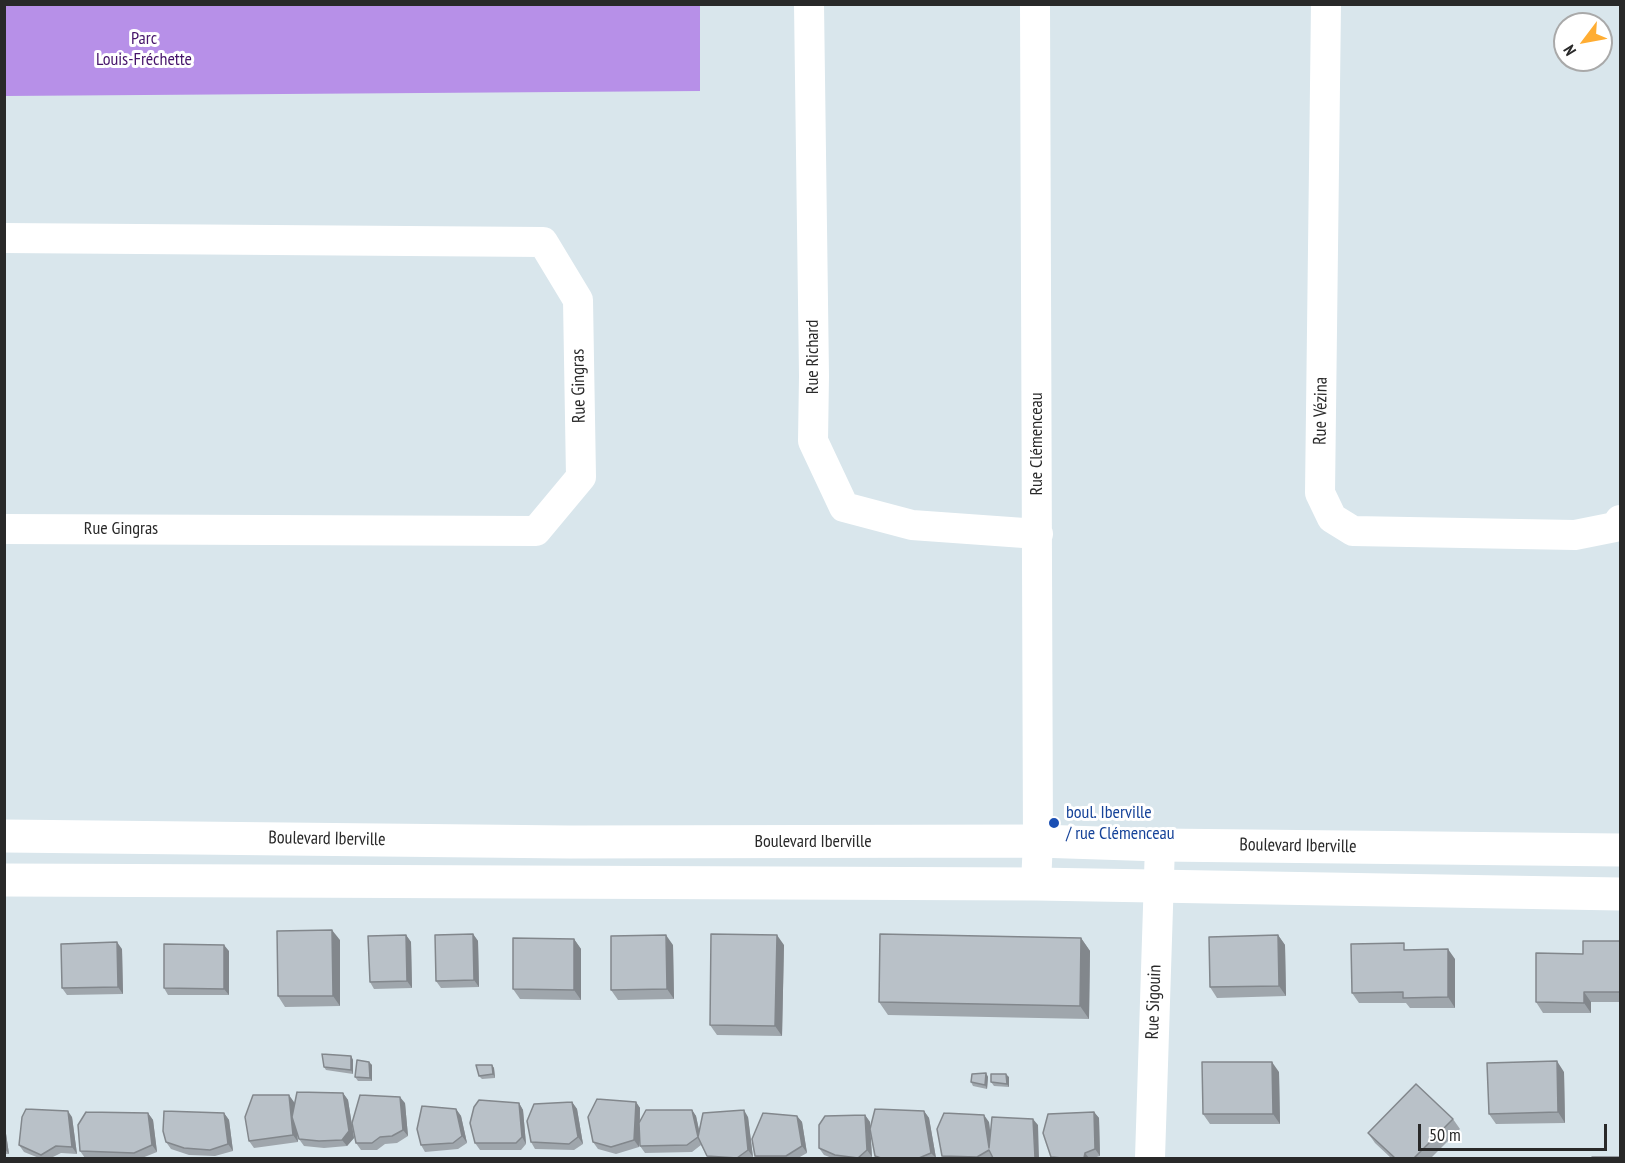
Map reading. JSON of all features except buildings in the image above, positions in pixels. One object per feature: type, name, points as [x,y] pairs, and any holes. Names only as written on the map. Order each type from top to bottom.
[{"type":"street","name":"Rue Richard","points":[[809,4],[813,441],[844,507],[912,525],[1038,534]]},
{"type":"street","name":"Rue Clémenceau","points":[[1035,4],[1038,534],[1036,884]]},
{"type":"street","name":"Rue Vézina","points":[[1326,4],[1320,493],[1332,518],[1353,531],[1575,535],[1615,526],[1620,520]]},
{"type":"street","name":"Rue Gingras","points":[[4,238],[543,242],[578,300],[581,477],[536,531],[4,529]]},
{"type":"street","name":"Boulevard Iberville","points":[[4,836],[570,842],[1038,841],[1160,845],[1620,850]]},
{"type":"street","name":"Rue Sigouin","points":[[1150,1158],[1160,845]]},
{"type":"street","points":[[4,880],[1036,884],[1157,888],[1620,894]]},
{"type":"green space","name":"Parc Louis-Fréchette","points":[[4,5],[700,5],[700,91],[5,96]]},
{"type":"place","name":"boul. Iberville / rue Clémenceau","points":[[1054,823]]}]
